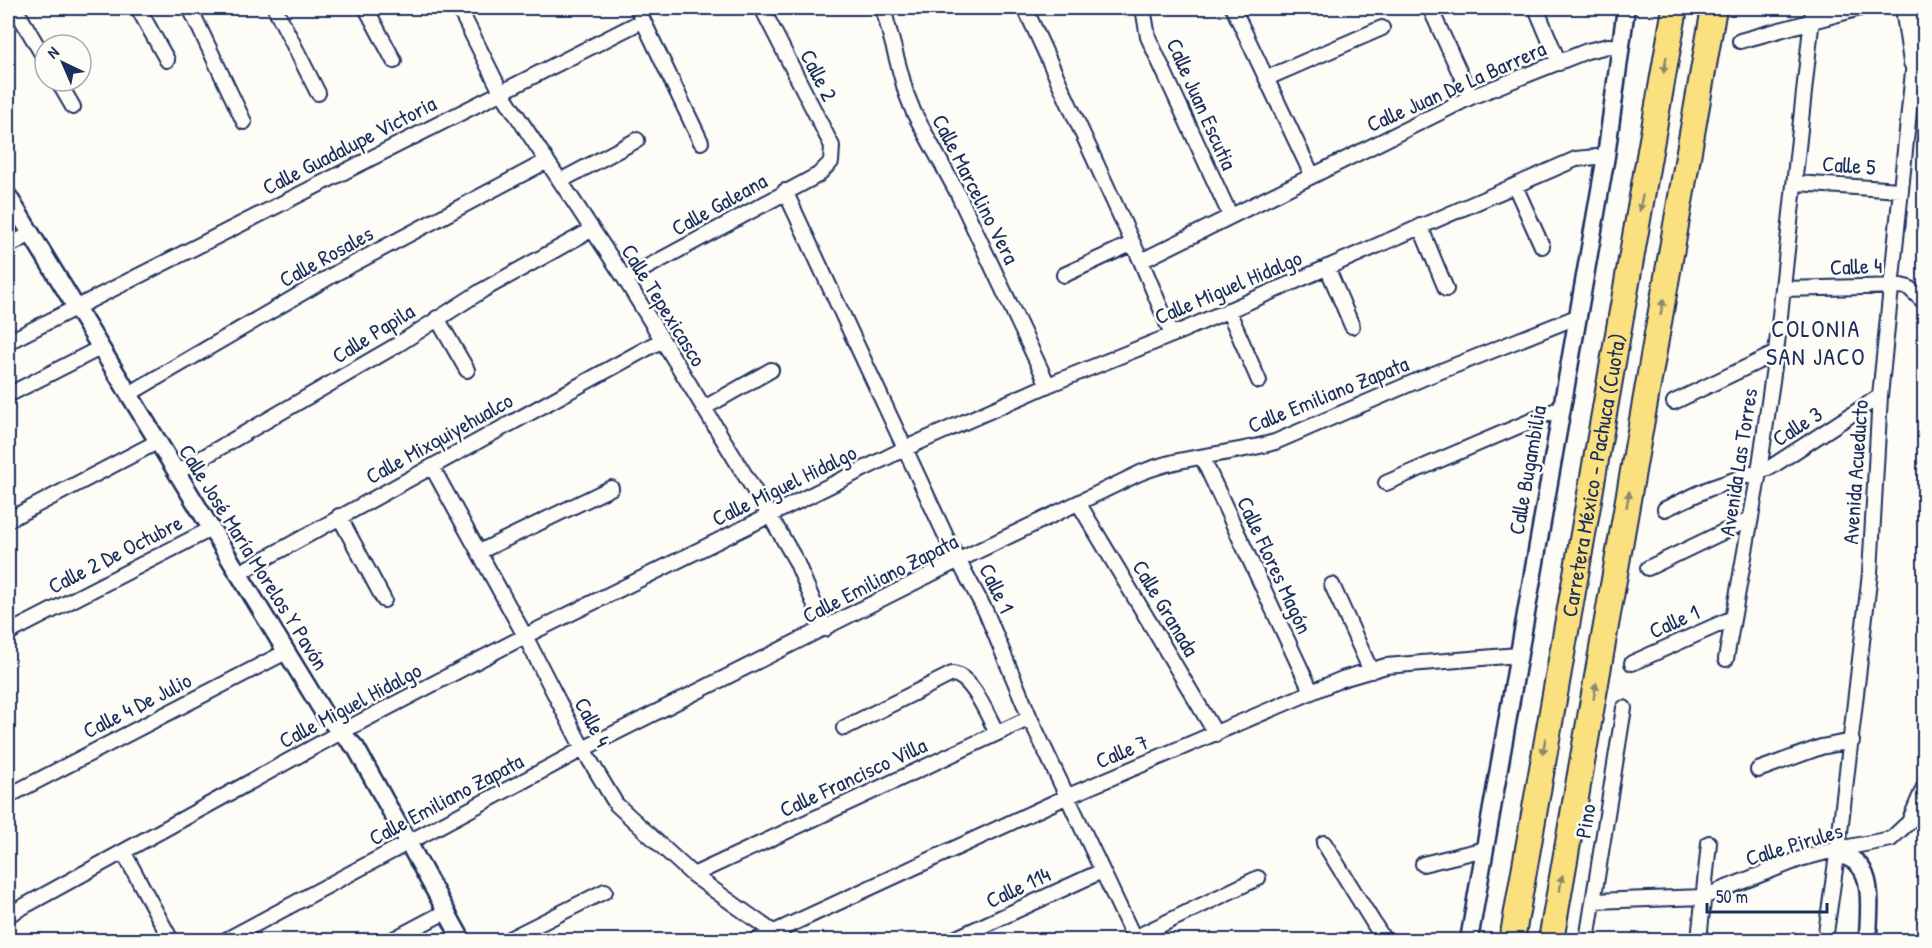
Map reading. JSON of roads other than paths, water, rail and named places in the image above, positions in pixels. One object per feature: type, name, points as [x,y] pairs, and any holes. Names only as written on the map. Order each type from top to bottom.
[{"type":"highway","name":"Carretera México - Pachuca (Cuota)","points":[[1512,940],[1675,8]]},
{"type":"highway","name":"Carretera México - Pachuca (Cuota)","points":[[1551,940],[1714,8]]},
{"type":"main road","points":[[1906,8],[1919,66]]},
{"type":"street","points":[[15,8],[33,38]]},
{"type":"street","points":[[138,8],[167,60]]},
{"type":"street","points":[[190,8],[244,122]]},
{"type":"street","points":[[275,8],[318,93]]},
{"type":"street","points":[[366,8],[394,61]]},
{"type":"street","name":"Calle Tepexicasco","points":[[459,8],[500,90],[625,279],[770,516],[796,561],[825,629]]},
{"type":"street","name":"Calle 2","points":[[762,8],[832,146],[831,162]]},
{"type":"street","name":"Calle Marcelino Vera","points":[[883,8],[906,93],[914,113],[957,192],[1048,384]]},
{"type":"street","points":[[1025,8],[1133,243],[1172,335]]},
{"type":"street","name":"Calle Juan Escutia","points":[[1143,8],[1148,37],[1230,216]]},
{"type":"street","points":[[1233,8],[1312,175]]},
{"type":"street","points":[[1430,8],[1471,97]]},
{"type":"street","points":[[1536,8],[1558,63]]},
{"type":"street","name":"Calle Bugambilia","points":[[1469,940],[1606,156],[1626,8]]},
{"type":"street","points":[[1740,41],[1813,14],[1860,8]]},
{"type":"street","points":[[640,14],[701,142]]},
{"type":"street","name":"Calle Guadalupe Victoria","points":[[8,342],[500,90],[640,14]]},
{"type":"street","name":"Avenida Las Torres","points":[[1726,659],[1759,472],[1776,353],[1813,14]]},
{"type":"street","points":[[1267,78],[1382,28]]},
{"type":"street","name":"Calle Juan De La Barrera","points":[[1141,261],[1471,97],[1596,48],[1621,47]]},
{"type":"street","name":"Avenida Acueducto","points":[[1825,940],[1852,741],[1870,573],[1881,396],[1900,190],[1919,66]]},
{"type":"street","points":[[65,93],[73,107]]},
{"type":"street","points":[[560,181],[637,140]]},
{"type":"street","name":"Calle Miguel Hidalgo","points":[[8,915],[341,732],[525,636],[906,448],[1048,384],[1172,335],[1576,159],[1606,156]]},
{"type":"street","name":"Calle Rosales","points":[[129,394],[338,272],[547,161]]},
{"type":"street","name":"Calle Galeana","points":[[625,279],[785,191],[818,176],[831,162]]},
{"type":"street","name":"Calle 5","points":[[1796,183],[1900,190]]},
{"type":"street","points":[[1515,186],[1542,246]]},
{"type":"street","name":"Calle 1","points":[[785,191],[959,560],[986,612],[1030,718],[1135,939]]},
{"type":"street","name":"Calle José María Morelos Y Pavón","points":[[8,196],[209,530],[326,715],[356,748],[462,940]]},
{"type":"street","points":[[1420,226],[1446,289]]},
{"type":"street","name":"Calle Papila","points":[[176,472],[591,230]]},
{"type":"street","points":[[8,246],[31,234]]},
{"type":"street","points":[[1064,275],[1133,243]]},
{"type":"street","points":[[1327,267],[1352,326]]},
{"type":"street","name":"Calle 4","points":[[1783,289],[1891,285],[1909,288],[1924,302]]},
{"type":"street","points":[[1228,310],[1259,381]]},
{"type":"street","name":"Calle Emiliano Zapata","points":[[226,940],[583,749],[959,560],[1162,464],[1275,442],[1421,379],[1579,316]]},
{"type":"street","points":[[437,318],[467,370]]},
{"type":"street","name":"Calle Mixquiyehualco","points":[[237,574],[662,340]]},
{"type":"street","points":[[8,395],[100,348]]},
{"type":"street","points":[[1674,402],[1776,353]]},
{"type":"street","points":[[704,408],[771,370]]},
{"type":"street","name":"Calle 3","points":[[1665,509],[1708,489],[1771,467],[1881,396]]},
{"type":"street","points":[[1386,483],[1561,408]]},
{"type":"street","points":[[8,520],[157,442]]},
{"type":"street","name":"Calle Flores Magón","points":[[1202,457],[1311,691]]},
{"type":"street","name":"Calle 4","points":[[432,467],[525,636],[583,749],[621,810],[693,875],[779,937]]},
{"type":"street","points":[[479,552],[611,488]]},
{"type":"street","name":"Calle Granada","points":[[1079,504],[1216,734]]},
{"type":"street","points":[[339,516],[384,600]]},
{"type":"street","points":[[1648,568],[1750,519]]},
{"type":"street","name":"Calle 2 De Octubre","points":[[8,633],[209,530]]},
{"type":"street","points":[[1332,585],[1371,671]]},
{"type":"street","name":"Calle 1","points":[[1632,663],[1733,618]]},
{"type":"street","name":"Calle 4 De Julio","points":[[8,796],[286,652]]},
{"type":"street","name":"Calle 7","points":[[757,940],[779,937],[1066,797],[1311,691],[1371,671],[1412,662],[1518,655]]},
{"type":"street","points":[[844,728],[944,676],[959,674],[969,682],[997,734]]},
{"type":"street","name":"Pino","points":[[1587,940],[1624,708]]},
{"type":"street","name":"Calle Francisco Villa","points":[[693,875],[1030,718]]},
{"type":"street","points":[[1758,770],[1821,747],[1852,741]]},
{"type":"street","name":"Calle Pirules","points":[[1594,902],[1703,897],[1800,859],[1878,843],[1900,834],[1916,812],[1924,787]]},
{"type":"street","points":[[1324,843],[1384,940]]},
{"type":"street","points":[[1699,940],[1709,843]]},
{"type":"street","points":[[1423,864],[1485,849]]},
{"type":"street","points":[[1838,852],[1855,859],[1868,880],[1868,940]]},
{"type":"street","points":[[124,853],[171,940]]},
{"type":"street","name":"Calle 114","points":[[952,940],[1102,871]]},
{"type":"street","points":[[1135,939],[1258,878]]},
{"type":"street","points":[[507,940],[605,891]]},
{"type":"street","points":[[392,940],[445,912]]},
{"type":"district","name":"COLONIA SAN JACO","points":[[1816,343]]}]
